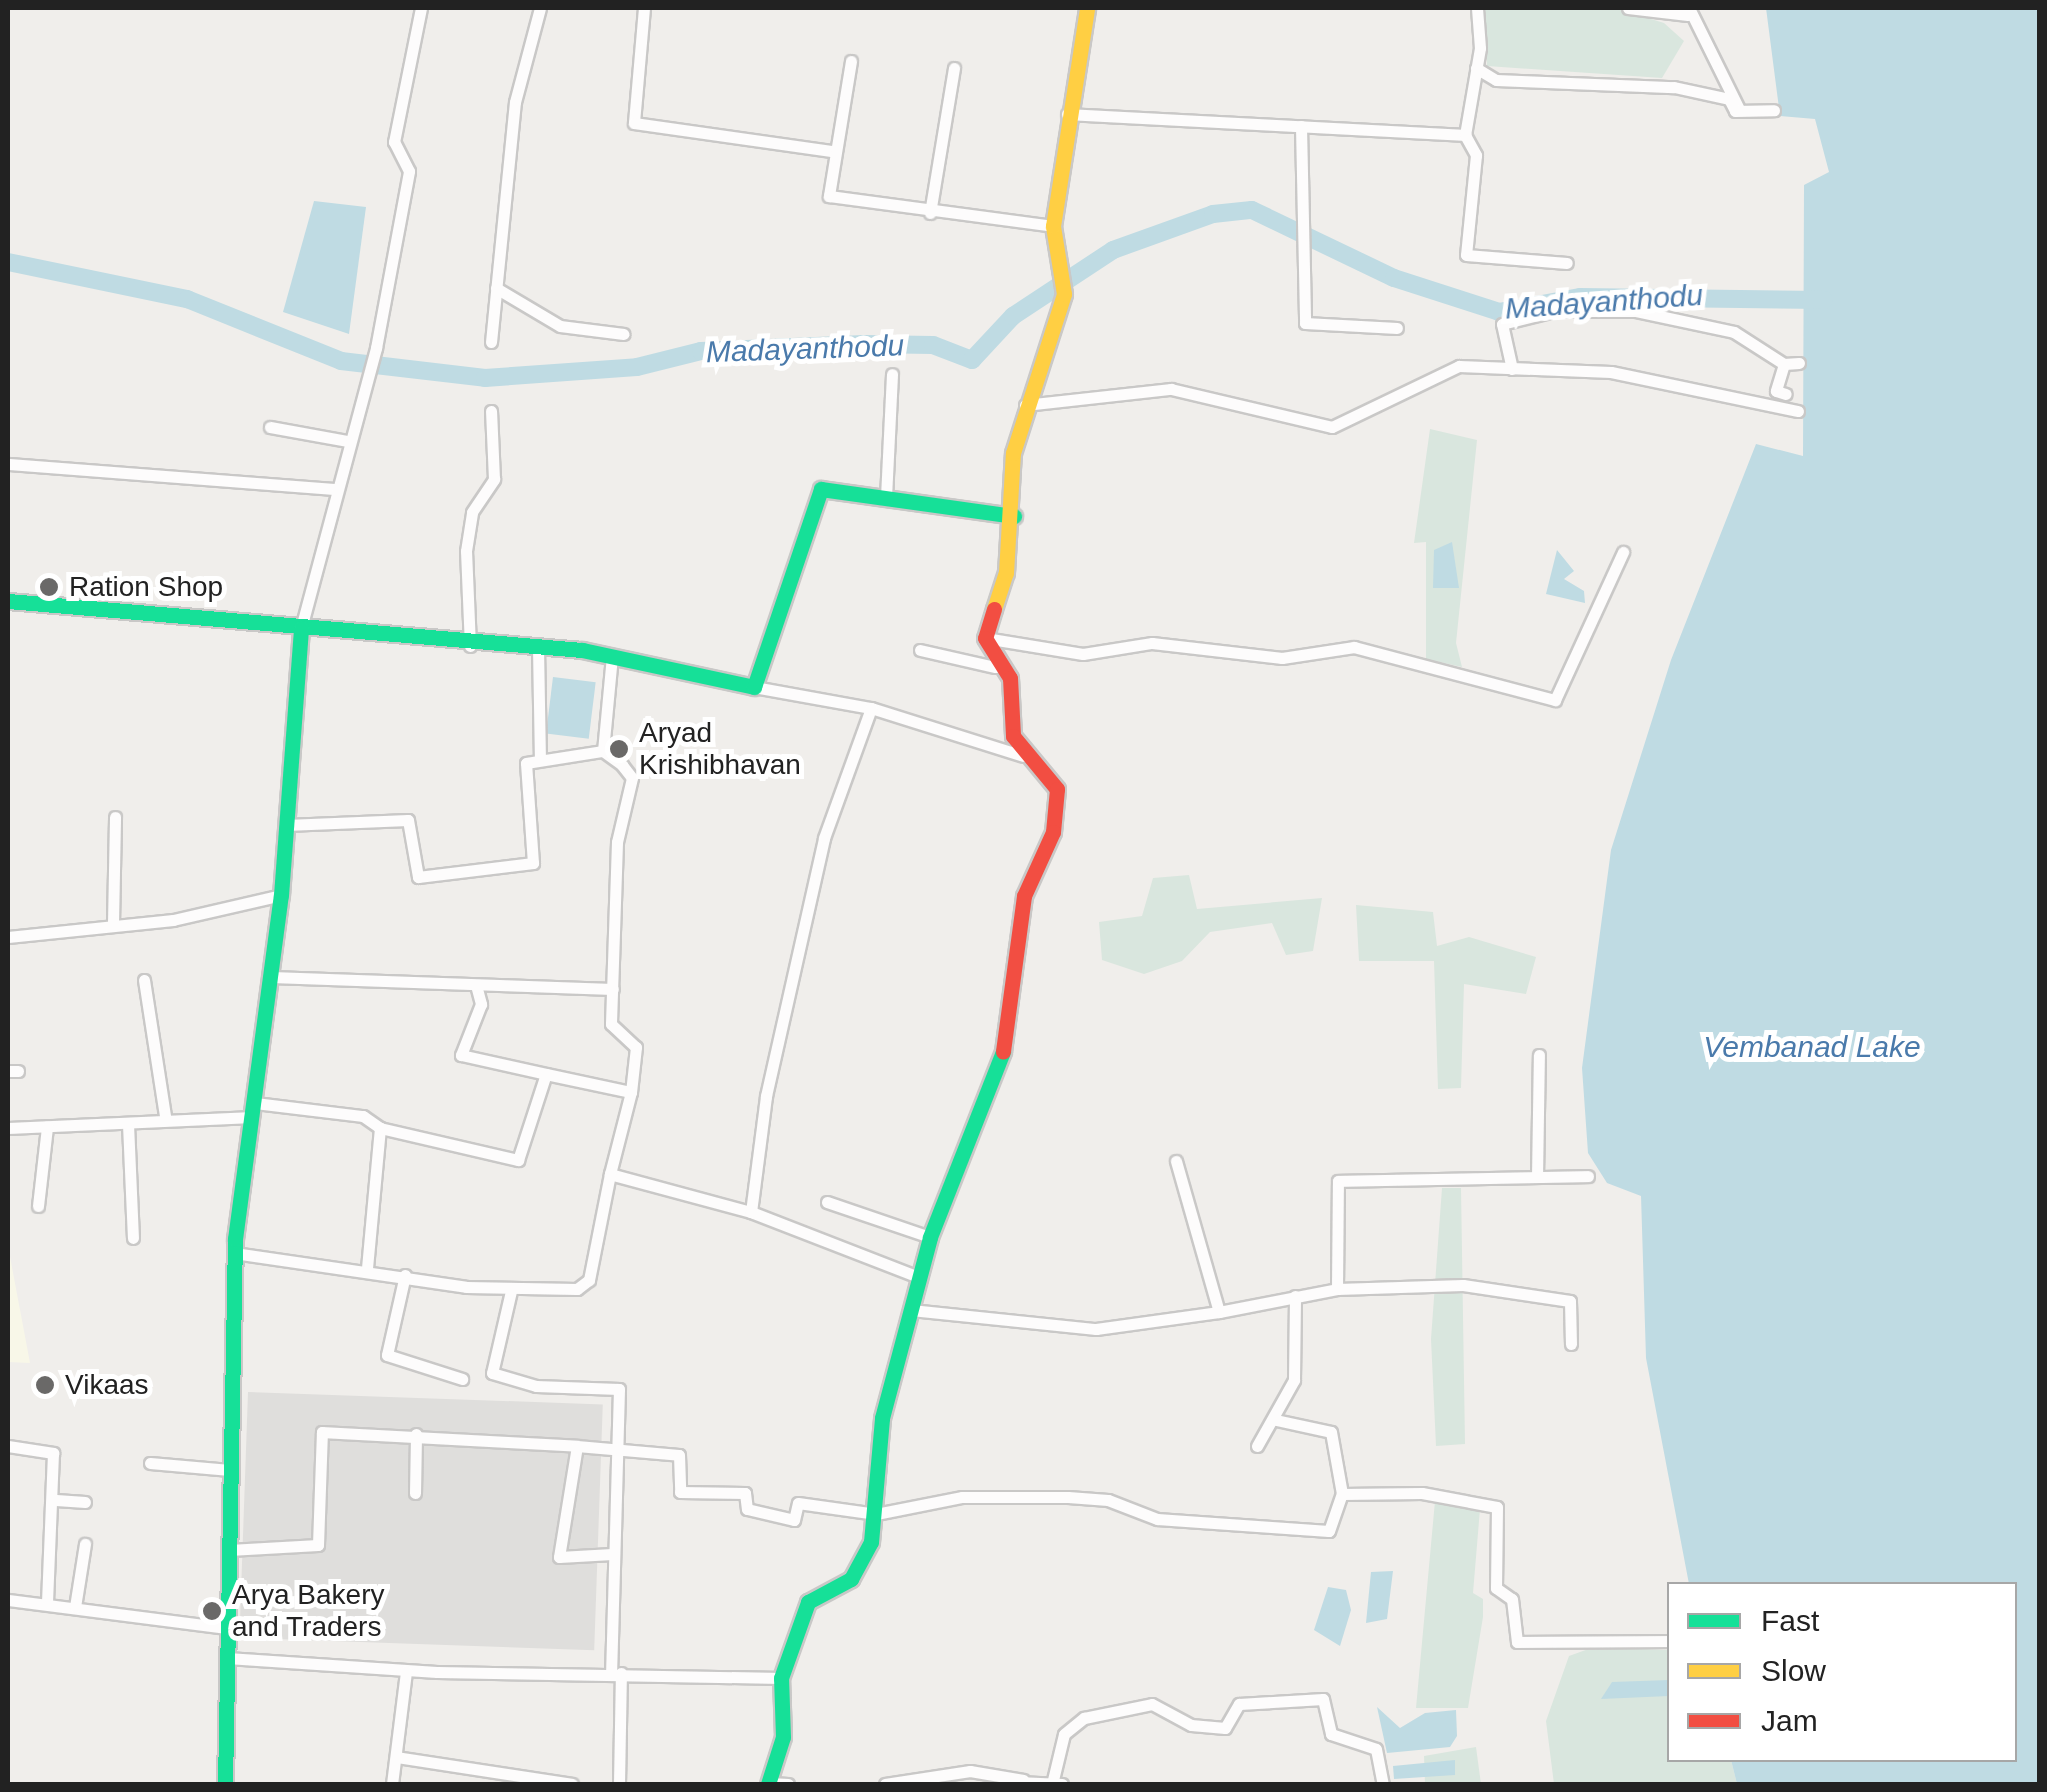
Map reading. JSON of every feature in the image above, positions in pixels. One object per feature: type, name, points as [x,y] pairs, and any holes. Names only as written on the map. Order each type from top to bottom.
[{"type":"main road","points":[[769,1784],[783,1737],[781,1678],[813,1592],[851,1579],[876,1514],[882,1418],[930,1238],[1003,1052],[1024,896],[1053,832],[1056,789],[1050,772],[1023,756],[1010,678],[986,654],[1014,516],[1025,406],[1064,294],[1066,274],[1053,226],[1067,114],[1088,8]]},
{"type":"main road","points":[[8,601],[233,614],[301,628],[470,646],[538,647],[612,655],[754,687],[796,578],[812,498],[837,487],[1014,516]]},
{"type":"main road","points":[[225,1784],[234,1254],[281,896],[301,628]]},
{"type":"street","points":[[301,628],[362,378],[376,348],[408,171],[394,142],[422,8]]},
{"type":"street","points":[[491,342],[515,102],[540,8]]},
{"type":"street","points":[[644,8],[634,123],[832,151]]},
{"type":"street","points":[[1479,8],[1476,68],[1465,134],[1476,156],[1466,254],[1566,263]]},
{"type":"street","points":[[1628,8],[1689,12],[1734,86],[1739,112]]},
{"type":"street","points":[[852,62],[832,151],[830,196],[930,213],[1053,226]]},
{"type":"street","points":[[930,213],[954,68]]},
{"type":"street","points":[[1476,68],[1496,80],[1692,90],[1728,99],[1739,112]]},
{"type":"street","points":[[1739,112],[1774,110]]},
{"type":"street","points":[[1067,114],[1465,134]]},
{"type":"street","points":[[1301,126],[1305,323],[1397,328]]},
{"type":"street","points":[[496,288],[560,326],[623,334]]},
{"type":"street","points":[[1512,370],[1502,324],[1554,311],[1636,311],[1734,332],[1784,364],[1799,363]]},
{"type":"street","points":[[1784,364],[1776,391],[1786,394]]},
{"type":"street","points":[[1025,406],[1170,389],[1317,428],[1375,408],[1445,367],[1611,372],[1798,412]]},
{"type":"street","points":[[886,497],[892,374]]},
{"type":"street","points":[[470,646],[466,551],[472,512],[494,479],[491,411]]},
{"type":"street","points":[[270,426],[346,441]]},
{"type":"street","points":[[8,464],[335,488]]},
{"type":"street","points":[[920,650],[1084,654],[1152,643],[1282,658],[1354,647],[1555,700],[1623,552]]},
{"type":"street","points":[[538,647],[540,757]]},
{"type":"street","points":[[602,752],[612,655]]},
{"type":"street","points":[[754,687],[871,708],[1023,756]]},
{"type":"street","points":[[750,1212],[766,1096],[824,838],[871,708]]},
{"type":"street","points":[[234,1254],[367,1268],[510,1292],[554,1293],[589,1280],[631,1092],[636,1047],[611,1024],[617,842],[632,778],[602,752],[540,757],[526,763],[533,862],[418,877],[408,820],[286,825]]},
{"type":"street","points":[[114,923],[115,817]]},
{"type":"street","points":[[8,937],[114,923],[173,920],[281,896]]},
{"type":"street","points":[[271,977],[613,989]]},
{"type":"street","points":[[144,980],[165,1116]]},
{"type":"street","points":[[476,985],[481,1004],[461,1055],[631,1092]]},
{"type":"street","points":[[1537,1176],[1538,1055]]},
{"type":"street","points":[[8,1128],[128,1124],[165,1116],[254,1110],[363,1116],[380,1128],[518,1160],[546,1074]]},
{"type":"street","points":[[128,1124],[133,1238]]},
{"type":"street","points":[[38,1206],[46,1127]]},
{"type":"street","points":[[367,1268],[380,1128]]},
{"type":"street","points":[[1176,1161],[1220,1312]]},
{"type":"street","points":[[610,1174],[750,1212],[919,1276]]},
{"type":"street","points":[[1338,1289],[1338,1180],[1588,1176]]},
{"type":"street","points":[[827,1202],[930,1238]]},
{"type":"street","points":[[405,1275],[387,1356],[462,1379]]},
{"type":"street","points":[[911,1310],[1096,1328],[1220,1312],[1338,1289],[1463,1286],[1570,1301],[1571,1344]]},
{"type":"street","points":[[510,1292],[492,1373],[536,1386],[619,1390],[620,1452],[612,1554],[618,1784]]},
{"type":"street","points":[[1257,1446],[1276,1420],[1294,1380],[1295,1296]]},
{"type":"street","points":[[228,1550],[318,1544],[322,1432],[416,1434],[678,1455],[680,1492],[745,1493],[747,1508],[794,1520],[798,1503],[876,1514],[962,1497],[1068,1497],[1108,1500],[1156,1519],[1329,1531],[1342,1494],[1331,1432],[1276,1420]]},
{"type":"street","points":[[416,1434],[416,1493]]},
{"type":"street","points":[[8,1446],[51,1450],[56,1500],[46,1603]]},
{"type":"street","points":[[577,1446],[559,1557],[612,1554]]},
{"type":"street","points":[[150,1464],[230,1470]]},
{"type":"street","points":[[1342,1494],[1422,1493],[1496,1507],[1494,1577],[1512,1599],[1517,1642],[1667,1642]]},
{"type":"street","points":[[56,1500],[85,1502]]},
{"type":"street","points":[[74,1607],[85,1544]]},
{"type":"street","points":[[8,1600],[227,1628]]},
{"type":"street","points":[[227,1658],[406,1670],[781,1678]]},
{"type":"street","points":[[392,1784],[406,1670]]},
{"type":"street","points":[[1052,1784],[1064,1734],[1084,1718],[1152,1704],[1191,1725],[1224,1728],[1240,1704],[1323,1700],[1330,1734],[1376,1749],[1383,1784]]},
{"type":"street","points":[[396,1757],[572,1784]]},
{"type":"street","points":[[885,1784],[970,1772],[1017,1782],[1062,1784]]},
{"type":"street","points":[[769,1784],[788,1784]]},
{"type":"shaded area","points":[[1485,8],[1615,8],[1664,23],[1684,41],[1662,78],[1487,66]]},
{"type":"shaded area","points":[[1430,429],[1477,440],[1456,643],[1462,667],[1426,659],[1426,542],[1414,543]]},
{"type":"shaded area","points":[[1189,875],[1197,909],[1322,898],[1313,951],[1286,955],[1272,923],[1210,932],[1182,961],[1144,974],[1102,960],[1099,922],[1142,916],[1153,878]]},
{"type":"shaded area","points":[[1356,905],[1433,912],[1437,946],[1469,937],[1536,957],[1526,994],[1464,984],[1461,1088],[1438,1089],[1434,961],[1359,961]]},
{"type":"shaded area","points":[[1442,1188],[1461,1188],[1465,1444],[1436,1446],[1431,1339]]},
{"type":"shaded area","points":[[8,1246],[30,1363],[8,1362]]},
{"type":"shaded area","points":[[248,1392],[603,1404],[594,1650],[239,1638]]},
{"type":"shaded area","points":[[1435,1501],[1480,1509],[1473,1593],[1483,1599],[1483,1617],[1468,1708],[1416,1708]]},
{"type":"shaded area","points":[[1594,1647],[1667,1650],[1667,1762],[1732,1762],[1737,1784],[1554,1784],[1546,1721],[1569,1656]]},
{"type":"shaded area","points":[[1476,1747],[1481,1784],[1425,1784],[1424,1756]]},
{"type":"water","name":"Vembanad Lake","points":[[1766,8],[2039,8],[2039,1784],[1737,1784],[1732,1762],[2017,1762],[2017,1582],[1689,1582],[1646,1358],[1641,1196],[1607,1183],[1588,1153],[1582,1068],[1611,850],[1671,660],[1756,444],[1803,456],[1804,185],[1829,172],[1815,119],[1780,116]]},
{"type":"water","points":[[314,201],[366,207],[349,334],[283,312]]},
{"type":"water","points":[[1452,542],[1459,588],[1433,588],[1434,550]]},
{"type":"water","points":[[1557,550],[1574,571],[1564,579],[1584,591],[1585,603],[1546,594]]},
{"type":"water","points":[[553,677],[596,682],[589,739],[546,734]]},
{"type":"water","points":[[1393,1571],[1387,1619],[1366,1623],[1371,1572]]},
{"type":"water","points":[[1328,1587],[1346,1590],[1351,1610],[1340,1646],[1314,1630]]},
{"type":"water","points":[[1667,1680],[1667,1696],[1601,1699],[1612,1682]]},
{"type":"water","points":[[1377,1707],[1400,1728],[1425,1713],[1456,1710],[1457,1736],[1450,1747],[1387,1753]]},
{"type":"water","points":[[1455,1760],[1455,1775],[1394,1779],[1393,1766]]},
{"type":"waterway","name":"Madayanthodu","points":[[8,262],[187,299],[341,361],[485,378],[637,367],[701,351],[864,344],[933,345],[972,360],[1013,316],[1113,250],[1213,214],[1252,210],[1394,278],[1499,312],[1580,297],[1824,300]]},
{"type":"traffic: fast","points":[[8,601],[582,650],[754,687],[821,489],[1014,516]]},
{"type":"traffic: fast","points":[[225,1784],[235,1239],[281,895],[301,628]]},
{"type":"traffic: fast","points":[[768,1784],[783,1737],[781,1678],[808,1602],[851,1579],[871,1542],[882,1418],[930,1237],[1003,1052]]},
{"type":"traffic: slow","points":[[994,609],[1006,573],[1013,453],[1064,294],[1053,226],[1087,8]]},
{"type":"traffic: jam","points":[[994,609],[985,638],[1010,678],[1013,736],[1057,789],[1053,832],[1024,896],[1003,1052]]},
{"type":"place","name":"Ration Shop","points":[[49,587]]},
{"type":"place","name":"Aryad Krishibhavan","points":[[619,749]]},
{"type":"place","name":"Vikaas","points":[[45,1385]]},
{"type":"place","name":"Arya Bakery and Traders","points":[[212,1611]]}]
